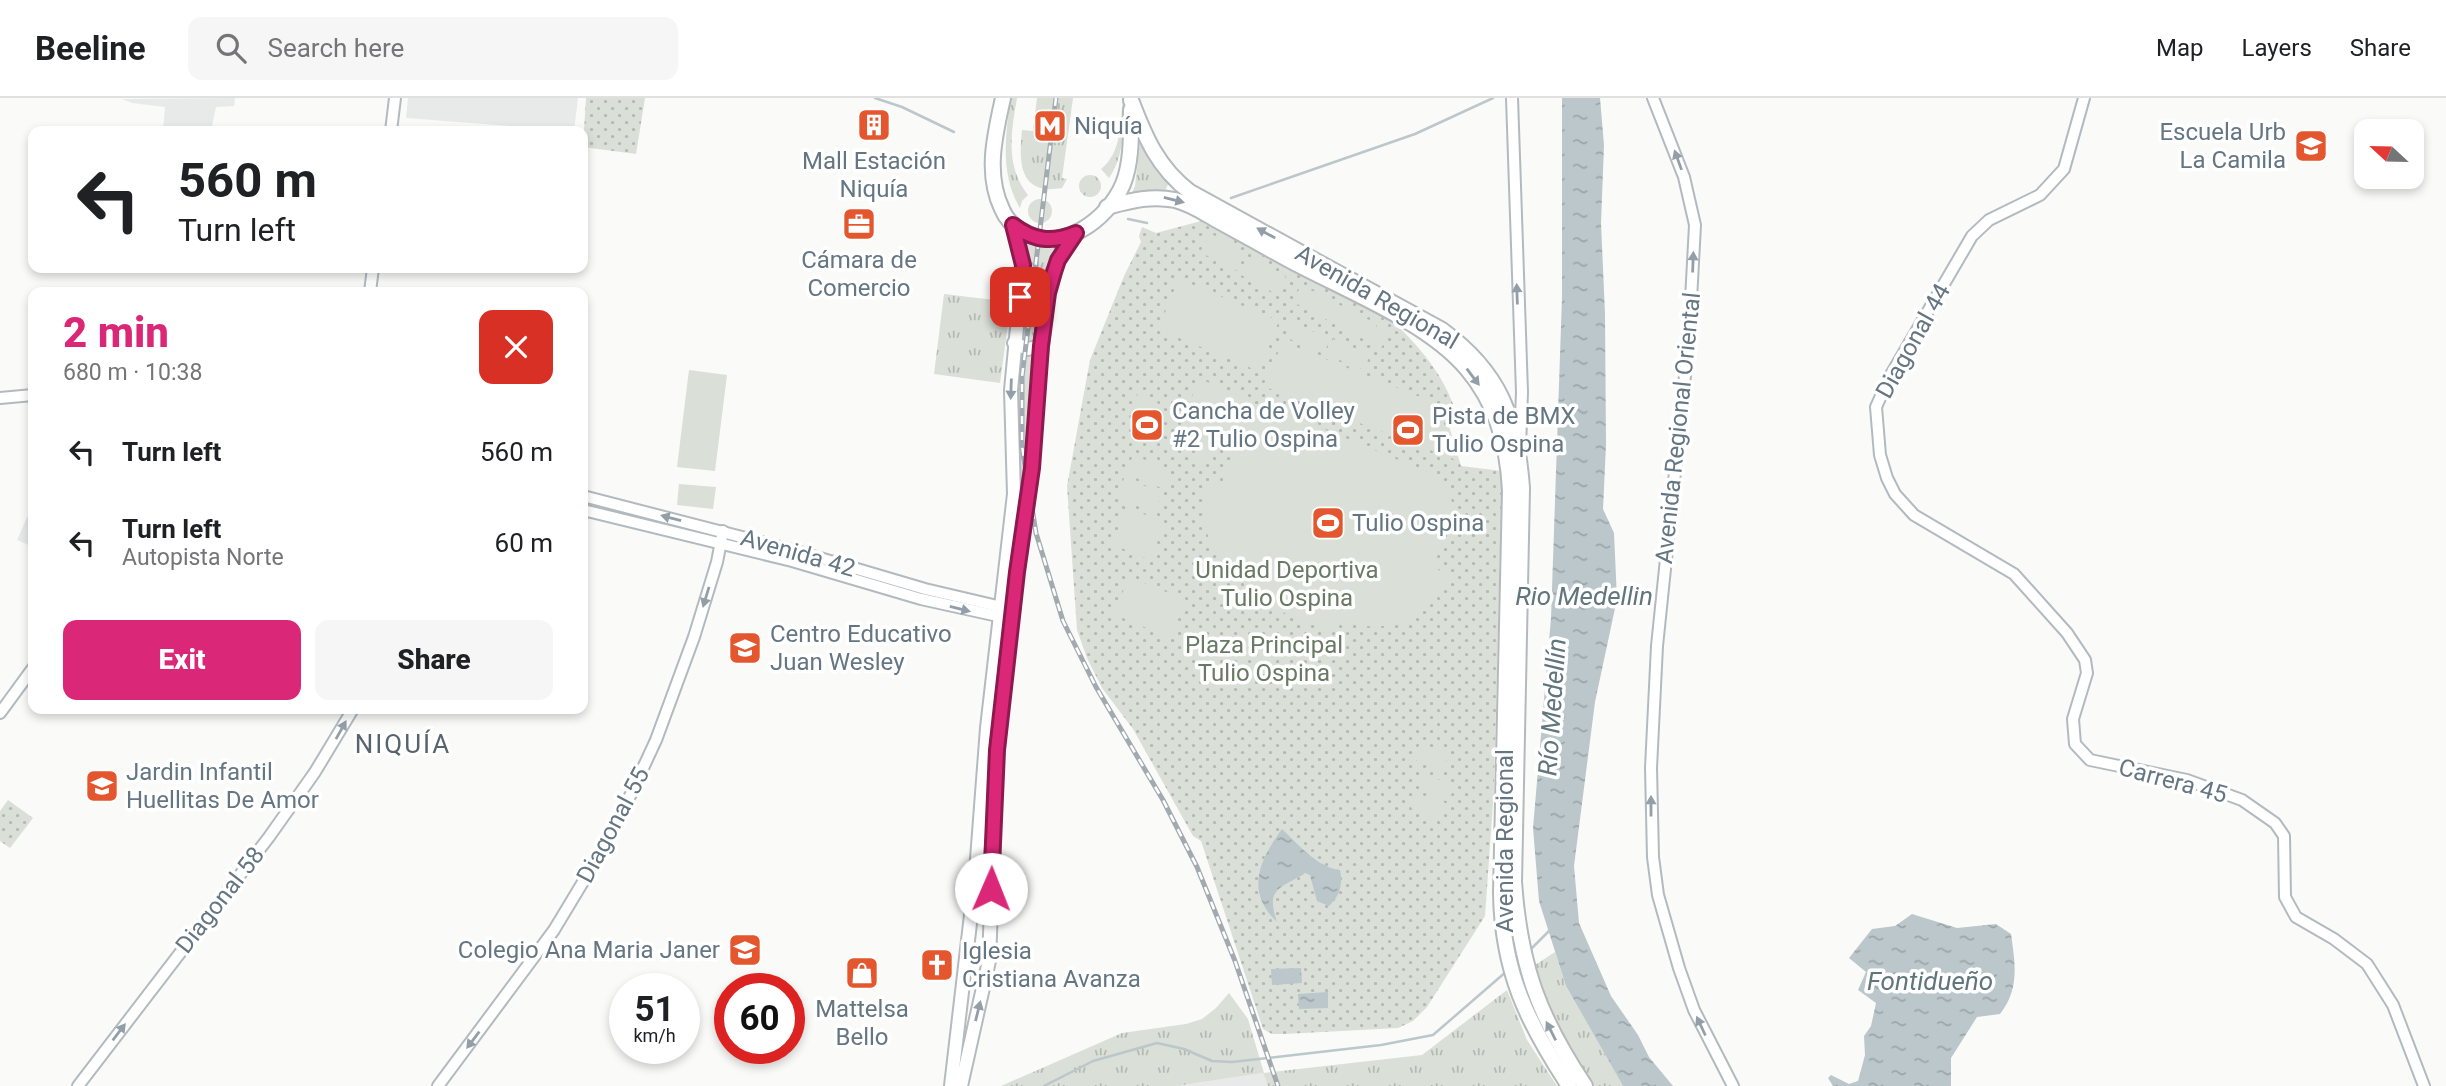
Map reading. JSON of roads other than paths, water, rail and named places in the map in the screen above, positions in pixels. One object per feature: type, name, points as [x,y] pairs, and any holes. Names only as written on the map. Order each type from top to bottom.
[{"type":"highway","points":[[1003,98],[992,161],[993,180],[1001,208],[1013,225],[1038,239],[1057,240],[1087,227],[1119,193],[1126,173],[1131,99]]},
{"type":"highway","name":"Avenida Regional","points":[[1131,99],[1150,147],[1178,183],[1432,324],[1458,341],[1488,373],[1499,392],[1517,438],[1520,460],[1522,523],[1514,882],[1519,929],[1537,1002],[1550,1030],[1585,1086]]},
{"type":"highway","name":"Avenida Regional","points":[[1107,207],[1159,197],[1192,206],[1316,275],[1376,304],[1432,337],[1466,366],[1487,396],[1505,442],[1510,491],[1501,893],[1507,953],[1514,980],[1533,1029],[1569,1086]]},
{"type":"main road","points":[[392,126],[395,98]]},
{"type":"main road","name":"Avenida Regional Oriental","points":[[1653,98],[1684,177],[1695,225],[1689,337],[1657,646],[1652,719],[1651,820],[1658,895],[1671,943],[1693,1010],[1732,1086]]},
{"type":"main road","name":"Diagonal 44","points":[[2014,575],[1914,515],[1904,506],[1887,478],[1880,455],[1876,407],[1889,379],[1972,236],[1989,220],[2040,195],[2064,169],[2084,98]]},
{"type":"main road","points":[[1512,101],[1522,392],[1520,460]]},
{"type":"main road","points":[[957,1082],[989,961],[997,750],[1014,494],[1011,416],[1014,343],[1023,265],[1013,225]]},
{"type":"main road","points":[[957,1082],[987,728],[1032,468],[1041,346],[1048,293],[1058,260],[1076,233]]},
{"type":"main road","points":[[1014,343],[1028,349],[1041,346]]},
{"type":"main road","points":[[0,398],[28,396]]},
{"type":"main road","name":"Avenida 42","points":[[588,497],[921,599],[1006,613]]},
{"type":"main road","name":"Avenida 42","points":[[588,511],[722,537]]},
{"type":"main road","name":"Diagonal 55","points":[[438,1086],[554,930],[596,862],[656,740],[694,637],[722,537]]},
{"type":"main road","name":"Carrera 45","points":[[2014,575],[2067,633],[2085,660],[2087,673],[2073,719],[2075,744],[2090,760],[2186,780],[2242,800],[2275,822],[2284,836],[2285,897],[2296,917],[2334,939],[2367,964],[2393,1005],[2424,1086]]},
{"type":"main road","points":[[0,713],[28,675]]},
{"type":"main road","name":"Diagonal 58","points":[[78,1086],[269,837],[315,772],[350,714]]},
{"type":"water","name":"Rio Medellin","points":[[1562,98],[1600,98],[1604,145],[1601,223],[1606,445],[1603,509],[1614,533],[1617,599],[1595,702],[1574,866],[1579,923],[1611,996],[1638,1035],[1649,1057],[1673,1086],[1623,1086],[1566,986],[1539,901],[1533,828],[1551,618],[1562,297]]},
{"type":"water","points":[[1282,829],[1316,860],[1340,870],[1341,880],[1340,890],[1329,906],[1317,901],[1310,875],[1305,873],[1281,887],[1273,902],[1277,922],[1261,899],[1258,887],[1262,864]]},
{"type":"water","name":"Fontidueño","points":[[1912,914],[1957,928],[1996,924],[2011,934],[2014,976],[2011,995],[2000,1014],[1977,1017],[1951,1058],[1951,1086],[1833,1086],[1828,1078],[1831,1075],[1849,1084],[1858,1081],[1865,1055],[1864,1036],[1871,1026],[1876,1003],[1858,990],[1866,972],[1849,958],[1872,929],[1895,926]]},
{"type":"water","points":[[1301,968],[1302,983],[1272,985],[1271,969]]},
{"type":"water","points":[[1328,992],[1328,1008],[1299,1009],[1298,994]]},
{"type":"waterway","points":[[875,98],[902,107],[954,132]]},
{"type":"waterway","points":[[1231,198],[1415,134],[1493,98]]},
{"type":"waterway","points":[[1128,219],[1147,223]]},
{"type":"waterway","points":[[1530,950],[1550,930]]},
{"type":"waterway","points":[[1044,1086],[1093,1061],[1157,1043],[1184,1049],[1212,1061],[1232,1062],[1381,1045],[1433,1035],[1507,971]]},
{"type":"railway","points":[[1056,98],[1022,377],[1022,446],[1036,533],[1063,621],[1096,687],[1163,800],[1197,867],[1235,961],[1278,1086]]},
{"type":"place","name":"Mall Estación Niquía","points":[[874,125]]},
{"type":"place","name":"Niquía","points":[[1050,126]]},
{"type":"place","name":"Escuela Urb La Camila","points":[[2311,146]]},
{"type":"place","name":"Cámara de Comercio","points":[[859,224]]},
{"type":"place","name":"Cancha de Volley #2 Tulio Ospina","points":[[1147,425]]},
{"type":"place","name":"Pista de BMX Tulio Ospina","points":[[1408,430]]},
{"type":"place","name":"Tulio Ospina","points":[[1328,523]]},
{"type":"place","name":"Centro Educativo Juan Wesley","points":[[745,648]]},
{"type":"place","name":"Jardin Infantil Huellitas De Amor","points":[[102,786]]},
{"type":"place","name":"Colegio Ana Maria Janer","points":[[745,950]]},
{"type":"place","name":"Iglesia Cristiana Avanza","points":[[937,965]]},
{"type":"place","name":"Mattelsa Bello","points":[[862,973]]},
{"type":"district","name":"NIQUÍA","points":[[403,744]]},
{"type":"park label","name":"Unidad Deportiva Tulio Ospina","points":[[1287,584]]},
{"type":"park label","name":"Plaza Principal Tulio Ospina","points":[[1264,659]]},
{"type":"water label","name":"Río Medellín","points":[[1552,707]]}]
